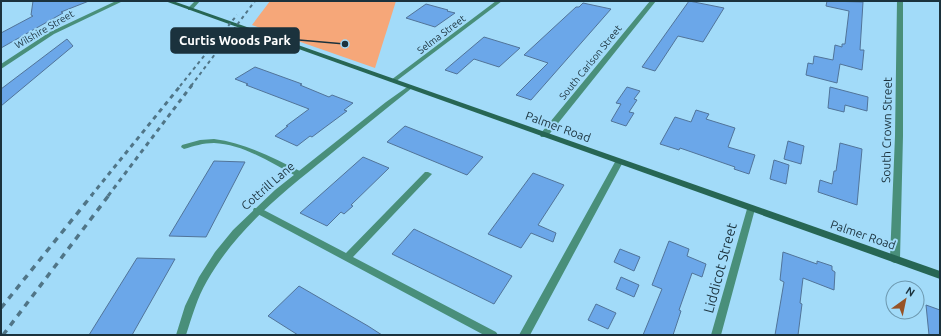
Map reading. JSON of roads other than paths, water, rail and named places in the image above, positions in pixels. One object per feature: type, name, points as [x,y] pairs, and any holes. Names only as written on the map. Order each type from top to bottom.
[{"type":"street","name":"Wilshire Street","points":[[1,67],[52,33],[120,1]]},
{"type":"street","name":"Palmer Road","points":[[168,1],[940,275]]},
{"type":"street","name":"Selma Street","points":[[393,81],[500,1]]},
{"type":"street","name":"South Carlson Street","points":[[544,135],[653,1]]},
{"type":"street","name":"South Crown Street","points":[[895,259],[899,136],[900,1]]},
{"type":"street","name":"Cottrill Lane","points":[[181,335],[194,296],[208,271],[238,230],[257,210],[299,174],[410,87]]},
{"type":"street","points":[[524,335],[619,162]]},
{"type":"street","name":"Liddicot Street","points":[[716,335],[751,208]]},
{"type":"lane","points":[[190,9],[198,1]]},
{"type":"lane","points":[[184,147],[203,142],[230,143],[252,151],[299,174]]},
{"type":"lane","points":[[347,257],[428,174]]},
{"type":"lane","points":[[257,210],[493,335]]},
{"type":"railway","points":[[191,86],[255,1]]},
{"type":"railway","points":[[180,86],[237,15]]},
{"type":"railway","points":[[91,196],[181,85]]},
{"type":"railway","points":[[108,196],[192,85]]},
{"type":"railway","points":[[1,308],[92,195]]},
{"type":"railway","points":[[3,335],[109,195]]},
{"type":"place","name":"Curtis Woods Park","points":[[345,44]]}]
